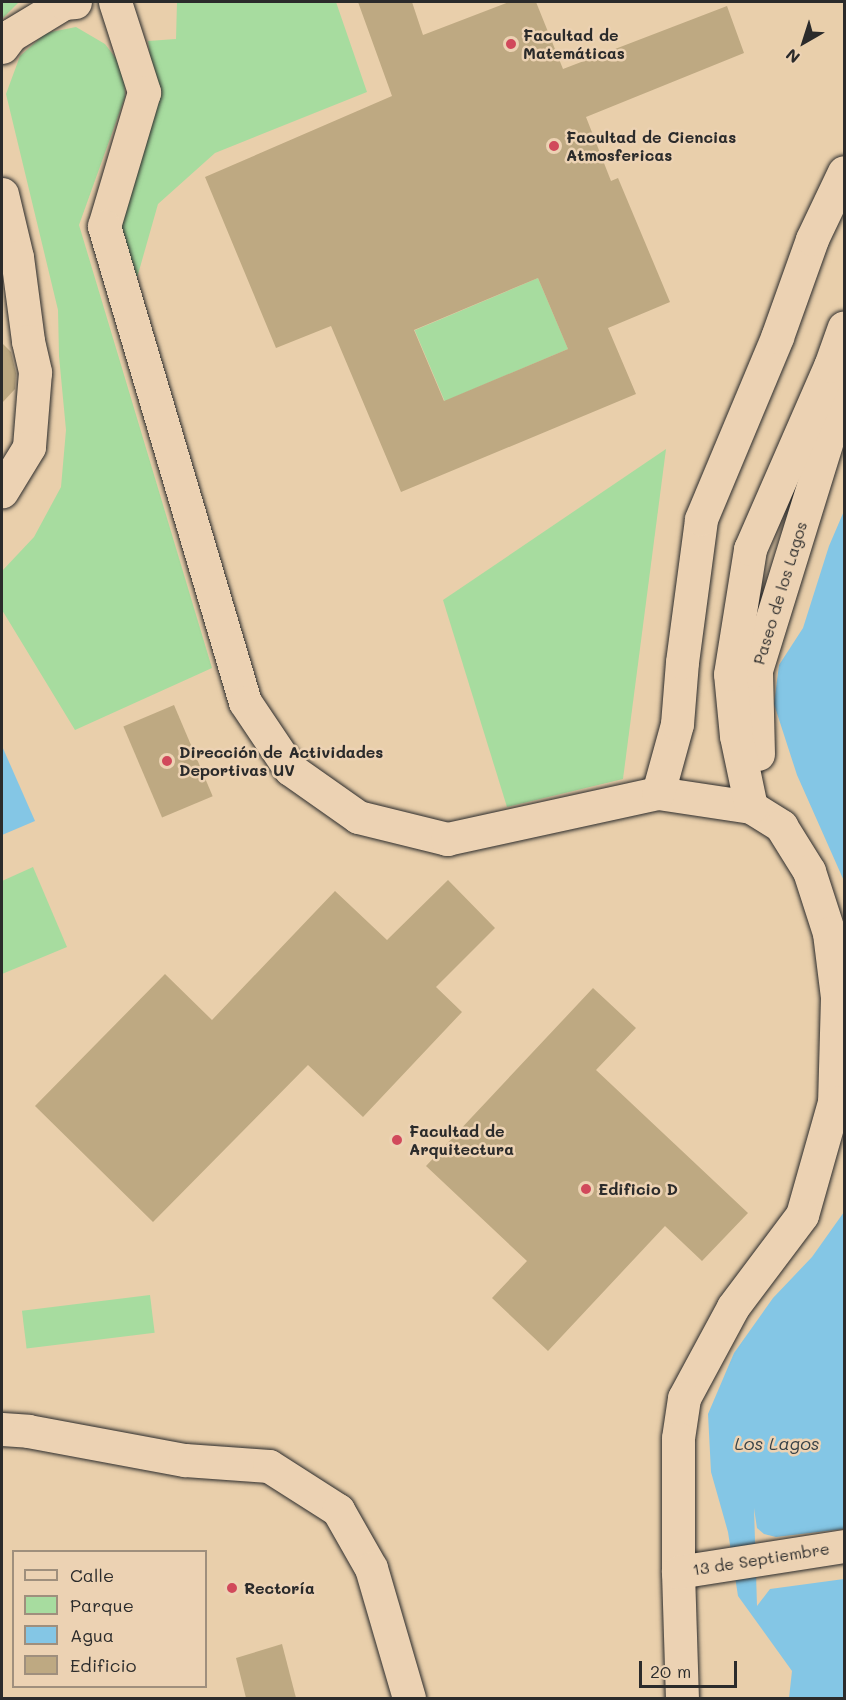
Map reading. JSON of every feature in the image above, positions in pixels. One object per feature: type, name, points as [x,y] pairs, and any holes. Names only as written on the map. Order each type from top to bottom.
[{"type":"street","points":[[2,47],[11,35],[64,3],[75,2]]},
{"type":"street","points":[[115,2],[144,92],[104,226],[245,702],[290,769],[358,817],[447,840],[658,793],[751,807],[781,826],[809,871],[829,933],[837,997],[834,1102],[802,1215],[733,1307],[684,1398],[678,1438],[691,1570],[682,1698]]},
{"type":"street","points":[[658,793],[677,724],[682,662],[701,519],[777,337],[812,239],[844,172]]},
{"type":"street","points":[[2,194],[18,257],[28,341],[35,372],[29,447],[2,491]]},
{"type":"street","points":[[751,807],[736,736],[730,674],[750,549],[830,366],[844,327]]},
{"type":"street","name":"Paseo de los Lagos","points":[[751,807],[758,755],[756,670],[844,385]]},
{"type":"street","points":[[2,1429],[28,1431],[185,1461],[269,1466],[338,1510],[371,1568],[409,1698]]},
{"type":"street","name":"13 de Septiembre","points":[[691,1570],[844,1546]]},
{"type":"green space","points":[[2,2],[19,2],[2,19]]},
{"type":"green space","points":[[177,2],[336,2],[367,92],[215,153],[158,204],[135,285],[117,222],[155,91],[148,41],[176,39]]},
{"type":"green space","points":[[76,27],[105,44],[124,69],[125,97],[79,225],[212,668],[75,730],[2,610],[2,571],[34,537],[61,487],[66,430],[59,356],[58,310],[6,94],[20,56],[46,33]]},
{"type":"green space","points":[[538,278],[568,349],[445,401],[415,330]]},
{"type":"green space","points":[[666,449],[623,779],[507,807],[443,600]]},
{"type":"green space","points":[[33,867],[67,947],[2,974],[2,881]]},
{"type":"green space","points":[[150,1295],[155,1333],[27,1348],[22,1311]]},
{"type":"water","points":[[844,511],[844,881],[797,775],[774,704],[779,665],[803,628],[829,546]]},
{"type":"water","points":[[2,746],[35,821],[2,835]]},
{"type":"water","name":"Los Lagos","points":[[844,1212],[844,1698],[789,1698],[792,1671],[738,1596],[728,1532],[711,1472],[708,1414],[734,1353],[773,1298],[812,1257]]},
{"type":"pier","points":[[754,1508],[757,1528],[764,1534],[776,1537],[844,1529],[844,1579],[770,1589],[757,1606]]},
{"type":"building","points":[[358,2],[412,2],[423,35],[509,2],[536,2],[563,69],[727,6],[744,53],[586,117],[611,181],[618,178],[670,302],[608,328],[636,394],[401,492],[331,326],[276,348],[205,177],[392,96]],"holes":[[[538,278],[568,349],[444,401],[414,330]]]},
{"type":"building","points":[[2,343],[11,352],[16,373],[15,389],[2,403]]},
{"type":"building","name":"Dirección de Actividades Deportivas UV","points":[[174,705],[213,796],[162,818],[123,726]]},
{"type":"building","points":[[448,880],[495,928],[436,987],[462,1012],[363,1117],[308,1065],[153,1222],[35,1106],[165,974],[212,1020],[335,891],[387,940]]},
{"type":"building","name":"Edificio D","points":[[593,988],[636,1028],[596,1070],[748,1213],[702,1261],[665,1226],[548,1351],[492,1298],[527,1261],[426,1166]]},
{"type":"building","points":[[282,1644],[296,1698],[246,1698],[236,1658]]},
{"type":"place","name":"Facultad de Matemáticas","points":[[511,44]]},
{"type":"place","name":"Facultad de Ciencias Atmosfericas","points":[[554,146]]},
{"type":"place","name":"Dirección de Actividades Deportivas UV","points":[[167,761]]},
{"type":"place","name":"Facultad de Arquitectura","points":[[397,1140]]},
{"type":"place","name":"Edificio D","points":[[586,1189]]},
{"type":"place","name":"Rectoría","points":[[232,1588]]}]
